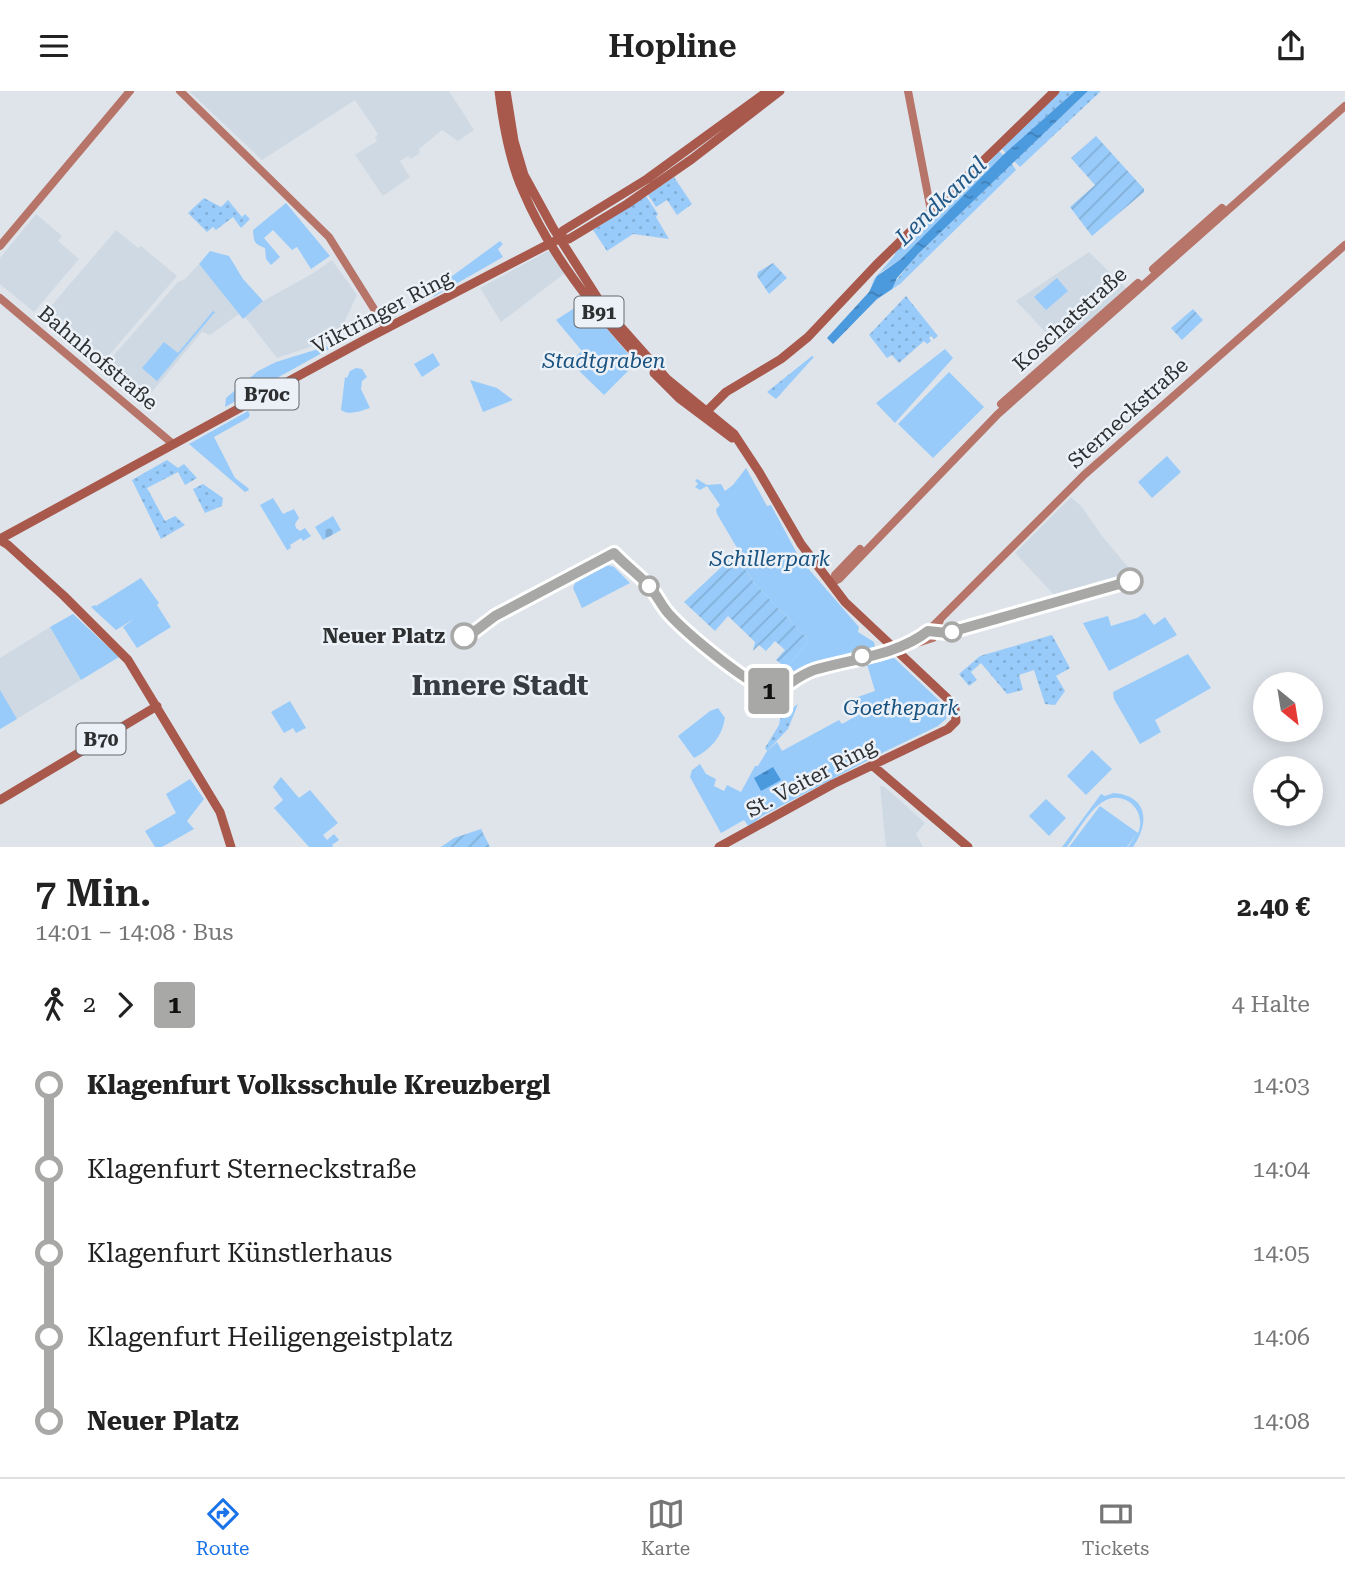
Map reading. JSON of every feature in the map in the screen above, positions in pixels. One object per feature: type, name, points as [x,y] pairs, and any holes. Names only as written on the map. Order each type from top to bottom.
[{"type":"main road","name":"B91","points":[[499,91],[517,177],[530,206],[574,262],[599,301],[636,346],[676,387],[705,410]]},
{"type":"main road","name":"B91","points":[[506,91],[514,141],[524,175],[585,295],[671,392],[705,410]]},
{"type":"main road","points":[[768,91],[647,179],[564,230],[556,241],[564,241],[627,204],[692,159],[780,91]]},
{"type":"main road","points":[[894,649],[854,611],[801,544],[740,442],[728,427],[705,410],[720,391],[736,386],[781,359],[808,337],[876,265],[1055,91]]},
{"type":"main road","points":[[574,262],[572,247],[579,233]]},
{"type":"main road","name":"Viktringer Ring","points":[[0,540],[386,328],[556,241]]},
{"type":"main road","points":[[18,529],[17,545],[30,565]]},
{"type":"main road","name":"B70c","points":[[0,540],[118,649],[157,706]]},
{"type":"main road","name":"St. Veiter Ring","points":[[719,847],[872,765],[941,732],[956,721],[952,704],[894,649]]},
{"type":"main road","points":[[157,706],[205,786],[223,808],[233,847]]},
{"type":"main road","name":"B70","points":[[1,798],[157,706]]},
{"type":"main road","points":[[872,765],[968,847]]},
{"type":"street","points":[[0,246],[130,91]]},
{"type":"street","points":[[180,91],[329,237],[386,328]]},
{"type":"street","points":[[908,91],[931,211]]},
{"type":"street","name":"Koschatstraße","points":[[833,582],[839,579],[1028,383],[1345,100]]},
{"type":"street","name":"Koschatstraße","points":[[1028,383],[1345,106]]},
{"type":"street","name":"Sterneckstraße","points":[[894,649],[918,639],[1084,475],[1345,245]]},
{"type":"street","name":"Bahnhofstraße","points":[[0,298],[173,444]]},
{"type":"street","name":"Sterneckstraße","points":[[894,649],[933,638],[943,615]]},
{"type":"shaded area","points":[[189,91],[449,91],[474,130],[458,141],[442,130],[419,149],[420,153],[411,159],[408,156],[400,161],[410,177],[383,196],[355,155],[377,141],[375,137],[378,134],[355,100],[262,160]]},
{"type":"shaded area","points":[[36,214],[62,236],[58,241],[79,259],[34,312],[0,284],[0,258]]},
{"type":"shaded area","points":[[116,230],[138,248],[141,246],[177,276],[105,360],[90,348],[83,357],[72,348],[79,338],[47,311]]},
{"type":"shaded area","points":[[550,250],[565,273],[501,322],[480,288]]},
{"type":"shaded area","points":[[1089,252],[1133,295],[1057,344],[1016,301]]},
{"type":"shaded area","points":[[332,260],[357,295],[337,338],[277,358],[245,317],[263,301]]},
{"type":"shaded area","points":[[199,264],[239,314],[210,335],[202,332],[141,405],[100,371],[178,282],[184,280]]},
{"type":"shaded area","points":[[1071,497],[1082,507],[1133,573],[1055,596],[1015,553]]},
{"type":"shaded area","points":[[50,627],[81,680],[0,729],[0,658]]},
{"type":"shaded area","points":[[880,786],[885,787],[925,823],[916,834],[923,847],[886,847]]},
{"type":"green space","points":[[1060,91],[1075,91],[1006,153],[1002,149],[1008,143],[1006,141]]},
{"type":"green space","points":[[1088,91],[1101,91],[1020,167],[1014,161]]},
{"type":"green space","points":[[1096,136],[1144,192],[1092,236],[1070,207],[1095,185],[1071,158]]},
{"type":"green space","points":[[999,151],[1003,155],[901,259],[881,272],[870,291],[874,279],[895,252],[970,178],[980,173]]},
{"type":"green space","points":[[1011,163],[1016,170],[900,284],[877,299],[915,257]]},
{"type":"green space","points":[[674,177],[692,204],[677,215],[667,200],[656,207],[648,195]]},
{"type":"green space","points":[[646,196],[669,239],[633,234],[607,251],[593,230]]},
{"type":"green space","points":[[204,198],[221,207],[228,200],[242,217],[245,214],[250,219],[241,228],[233,217],[216,230],[213,227],[207,232],[188,213]]},
{"type":"green space","points":[[286,203],[330,256],[311,269],[297,247],[292,250],[273,230],[264,238],[280,257],[271,265],[266,259],[265,248],[254,240],[253,230]]},
{"type":"green space","points":[[500,241],[503,244],[498,249],[503,257],[433,297],[444,282]]},
{"type":"green space","points":[[210,251],[229,256],[243,279],[263,301],[243,319],[199,264]]},
{"type":"green space","points":[[773,263],[787,278],[769,294],[757,276],[758,272]]},
{"type":"green space","points":[[1057,278],[1068,291],[1046,310],[1034,297]]},
{"type":"green space","points":[[906,296],[938,336],[934,339],[931,336],[931,341],[927,344],[924,341],[899,363],[892,355],[887,358],[869,335]]},
{"type":"green space","name":"Stadtgraben","points":[[584,302],[636,363],[604,395],[570,362],[582,351],[556,320]]},
{"type":"green space","points":[[1193,309],[1203,320],[1182,340],[1171,328]]},
{"type":"green space","points":[[213,311],[215,312],[157,381],[142,368],[164,342],[178,353]]},
{"type":"green space","points":[[328,346],[331,348],[225,407],[226,398],[258,371],[276,362]]},
{"type":"green space","points":[[945,349],[953,358],[895,423],[876,403]]},
{"type":"green space","points":[[433,353],[440,365],[422,377],[414,364]]},
{"type":"green space","points":[[814,357],[776,399],[767,392]]},
{"type":"green space","points":[[356,368],[362,369],[367,377],[362,381],[361,389],[370,408],[348,413],[341,410],[345,377]]},
{"type":"green space","points":[[949,372],[984,407],[933,458],[898,424]]},
{"type":"green space","points":[[470,380],[497,388],[513,400],[483,412]]},
{"type":"green space","points":[[248,411],[248,418],[214,437],[235,478],[248,488],[245,492],[189,444]]},
{"type":"green space","points":[[1167,456],[1181,472],[1152,498],[1138,482]]},
{"type":"green space","points":[[167,460],[178,468],[184,464],[197,478],[185,485],[178,472],[147,488],[165,521],[175,516],[185,525],[161,539],[132,480]]},
{"type":"green space","name":"Schillerpark","points":[[746,468],[767,506],[771,505],[800,559],[859,627],[858,632],[874,642],[875,647],[788,673],[787,668],[809,640],[754,583],[744,567],[743,558],[717,514],[716,509],[720,505],[707,486],[700,490],[695,487],[698,484],[695,480],[697,479],[707,485],[721,484],[725,491]]},
{"type":"green space","points":[[203,484],[223,498],[222,506],[205,513],[193,489]]},
{"type":"green space","points":[[273,498],[283,514],[294,509],[299,518],[295,524],[296,528],[300,531],[305,528],[311,536],[303,541],[301,538],[287,550],[260,505]]},
{"type":"green space","points":[[333,516],[341,530],[323,540],[315,527]]},
{"type":"green space","points":[[730,559],[744,567],[754,583],[809,640],[787,668],[776,660],[785,650],[775,641],[766,651],[759,645],[753,651],[755,642],[728,616],[715,631],[684,602]]},
{"type":"green space","points":[[607,565],[614,567],[630,583],[582,608],[573,588],[575,583]]},
{"type":"green space","points":[[141,578],[159,603],[157,605],[171,627],[137,648],[123,627],[134,619],[116,630],[91,607]]},
{"type":"green space","points":[[1145,613],[1154,625],[1165,617],[1177,635],[1109,671],[1083,623],[1108,616],[1111,626]]},
{"type":"green space","points":[[73,614],[119,657],[81,680],[50,627]]},
{"type":"green space","points":[[1052,635],[1070,668],[1056,676],[1065,691],[1055,705],[1045,704],[1034,670],[1019,675],[1023,690],[1007,694],[981,663],[971,672],[977,680],[969,686],[959,674],[980,656]]},
{"type":"green space","points":[[1188,654],[1211,688],[1155,720],[1161,732],[1140,744],[1114,699],[1113,692]]},
{"type":"green space","name":"Goethepark","points":[[891,655],[945,706],[948,714],[946,719],[938,726],[762,816],[749,827],[744,820],[721,833],[690,777],[692,770],[700,764],[706,774],[716,779],[714,786],[724,791],[727,785],[741,792],[755,766],[758,766],[767,751],[777,742],[782,751],[839,720],[842,724],[860,714],[852,699],[875,691],[866,661]]},
{"type":"green space","points":[[0,690],[17,719],[0,729]]},
{"type":"green space","points":[[290,701],[306,728],[296,733],[293,728],[284,733],[271,712]]},
{"type":"green space","points":[[798,704],[788,729],[767,751],[765,748],[779,725],[782,708],[791,709]]},
{"type":"green space","points":[[718,708],[725,718],[721,731],[710,747],[694,758],[678,736],[710,711]]},
{"type":"green space","points":[[1092,750],[1112,769],[1086,795],[1067,776]]},
{"type":"green space","points":[[281,777],[299,798],[310,790],[338,823],[323,835],[327,840],[334,834],[339,840],[333,847],[309,847],[274,808],[283,800],[273,787]]},
{"type":"green space","points":[[190,779],[204,799],[187,821],[194,829],[162,847],[155,847],[145,831],[176,813],[166,794]]},
{"type":"green space","points":[[1114,793],[1134,799],[1143,812],[1142,829],[1133,847],[1128,847],[1137,833],[1127,847],[1069,847],[1100,806],[1138,833],[1140,824],[1136,809],[1125,799],[1117,798],[1109,799],[1096,807],[1067,847],[1062,847],[1101,794],[1105,796]]},
{"type":"green space","points":[[1046,799],[1066,818],[1049,836],[1029,816]]},
{"type":"green space","points":[[481,829],[490,847],[441,847],[454,838]]},
{"type":"water","points":[[1075,91],[1088,91],[919,253],[897,278],[892,289],[877,299],[833,344],[827,338],[869,292],[877,276],[901,259],[1003,155]]},
{"type":"water","points":[[773,767],[781,780],[761,791],[754,778]]},
{"type":"bus line","name":"1","points":[[464,636],[466,638],[481,624],[614,553],[649,586],[665,610],[684,628],[747,679],[776,692],[804,674],[894,649],[918,639],[928,631],[947,633],[1130,581]]},
{"type":"place","name":"Neuer Platz","points":[[464,636]]},
{"type":"district","name":"Innere Stadt","points":[[500,685]]},
{"type":"water label","name":"Lendkanal","points":[[941,201]]}]
